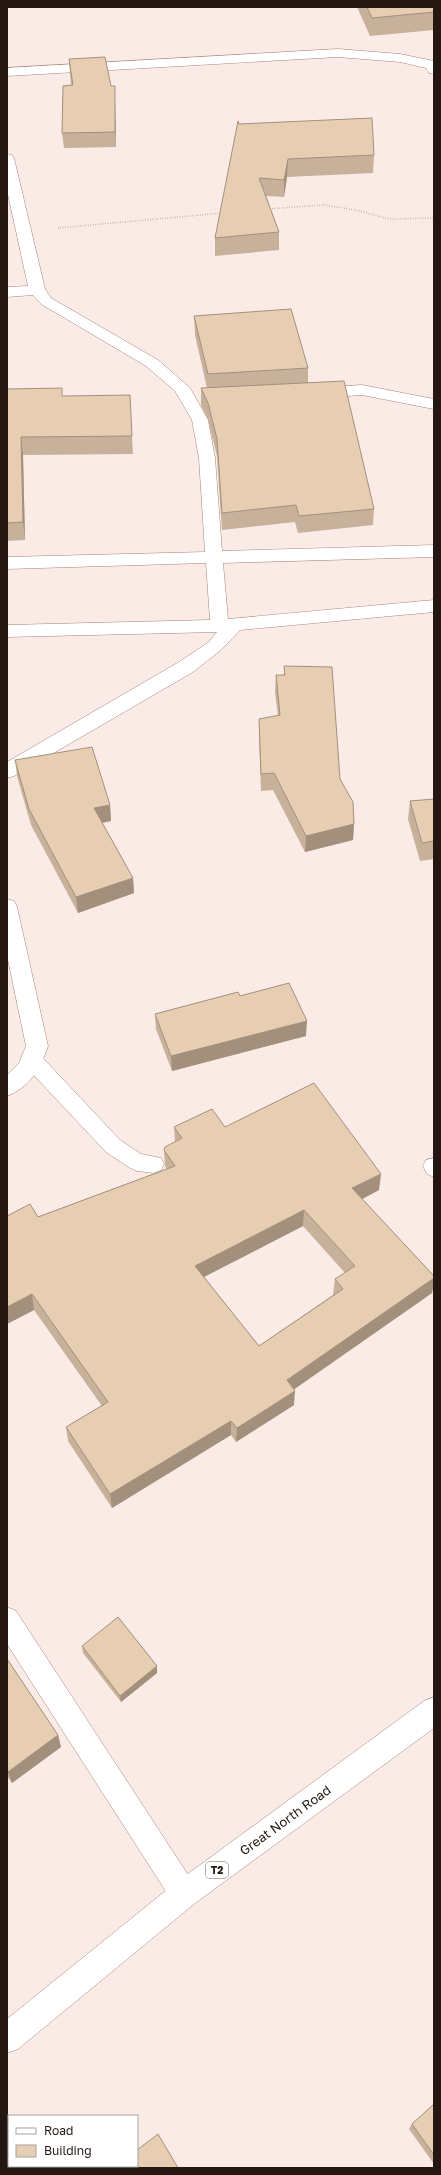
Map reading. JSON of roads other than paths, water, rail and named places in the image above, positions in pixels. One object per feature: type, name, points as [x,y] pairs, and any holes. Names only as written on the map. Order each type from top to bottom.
[{"type":"main road","points":[[7,72],[338,53],[400,58],[432,66],[434,70]]},
{"type":"main road","points":[[7,158],[37,290],[46,300],[56,307],[152,363],[198,400],[207,458],[214,559],[227,625],[215,646],[186,667],[7,771]]},
{"type":"main road","points":[[7,292],[37,290]]},
{"type":"main road","points":[[300,394],[362,390],[434,404]]},
{"type":"main road","points":[[7,563],[214,559],[434,551]]},
{"type":"main road","points":[[7,631],[227,625],[434,606]]},
{"type":"main road","points":[[7,907],[38,1046],[33,1061],[25,1073],[7,1087]]},
{"type":"main road","points":[[7,1620],[184,1894]]},
{"type":"main road","name":"Great North Road","points":[[7,2038],[184,1894],[434,1711]]},
{"type":"lane","points":[[33,1061],[113,1146],[137,1162],[154,1164]]}]
